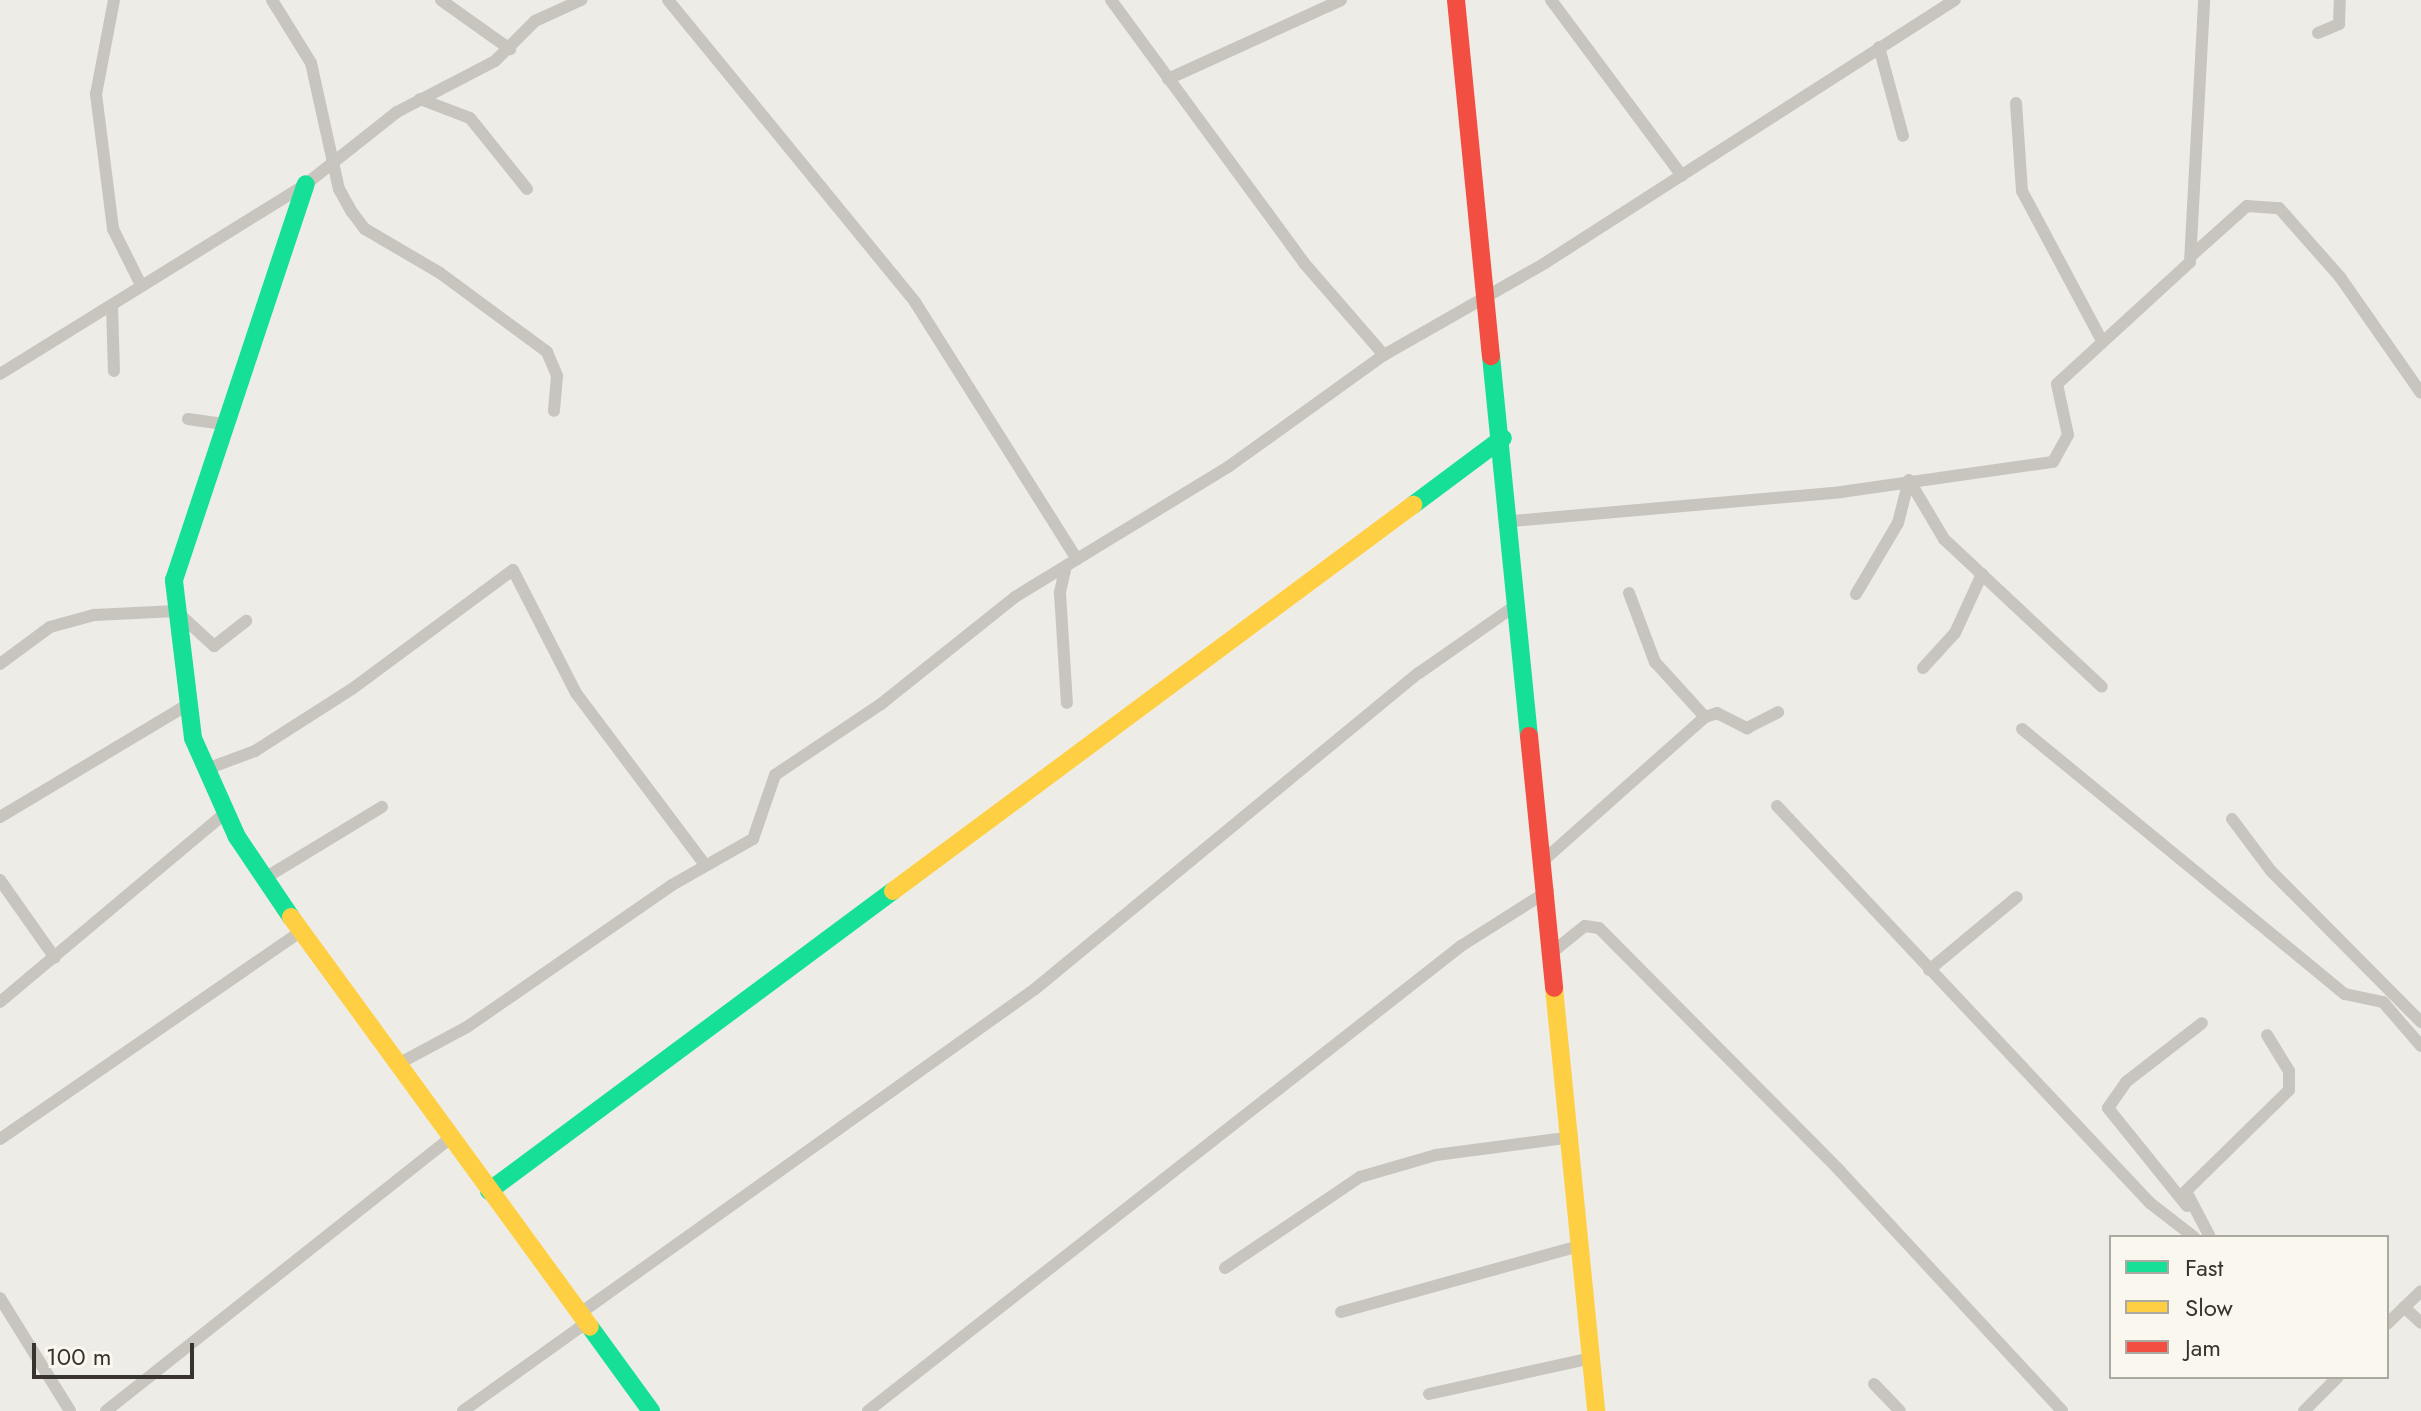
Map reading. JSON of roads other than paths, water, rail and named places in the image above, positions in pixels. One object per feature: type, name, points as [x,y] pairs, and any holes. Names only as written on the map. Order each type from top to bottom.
[{"type":"street","points":[[114,0],[96,94],[113,229],[141,285]]},
{"type":"street","points":[[272,0],[311,63],[339,189],[365,229],[547,352],[557,376],[554,411]]},
{"type":"street","points":[[441,0],[510,49]]},
{"type":"street","points":[[0,374],[306,184],[333,157],[420,99],[510,49],[535,21],[581,0]]},
{"type":"street","points":[[668,0],[924,315],[1072,562]]},
{"type":"street","points":[[1111,0],[1331,297],[1384,355]]},
{"type":"street","points":[[1168,79],[1341,0]]},
{"type":"street","points":[[1456,0],[1512,521],[1516,605],[1555,950],[1596,1411]]},
{"type":"street","points":[[1551,0],[1682,176]]},
{"type":"street","points":[[398,1064],[467,1027],[762,829],[775,775],[1072,562],[1228,467],[1384,355],[1488,289],[1682,176],[1955,0]]},
{"type":"street","points":[[2191,256],[2204,0]]},
{"type":"street","points":[[2318,33],[2339,24],[2340,0]]},
{"type":"street","points":[[1879,47],[1903,136]]},
{"type":"street","points":[[420,99],[470,118],[527,189]]},
{"type":"street","points":[[2016,103],[2022,191],[2102,341]]},
{"type":"street","points":[[306,184],[174,580],[189,704],[204,770],[224,814],[301,931],[651,1411]]},
{"type":"street","points":[[1512,521],[2053,462],[2068,435],[2057,384],[2247,206],[2279,208],[2340,277],[2421,393]]},
{"type":"street","points":[[112,305],[114,371]]},
{"type":"street","points":[[188,419],[224,424]]},
{"type":"street","points":[[489,1191],[1503,438]]},
{"type":"street","points":[[1909,480],[1934,527],[2102,687]]},
{"type":"street","points":[[1856,594],[1898,523],[1909,480]]},
{"type":"street","points":[[1067,703],[1060,593],[1072,562]]},
{"type":"street","points":[[204,770],[255,751],[352,689],[513,570],[576,693],[705,865]]},
{"type":"street","points":[[1923,668],[1955,633],[1982,574]]},
{"type":"street","points":[[1629,593],[1655,662],[1705,717]]},
{"type":"street","points":[[463,1411],[582,1319],[1035,989],[1419,673],[1516,605]]},
{"type":"street","points":[[0,664],[50,627],[94,615],[176,611],[214,646],[246,621]]},
{"type":"street","points":[[0,817],[189,704]]},
{"type":"street","points":[[1545,859],[1585,831],[1705,717],[1717,713],[1747,728],[1778,712]]},
{"type":"street","points":[[2022,729],[2345,994],[2383,1002],[2421,1046]]},
{"type":"street","points":[[1777,806],[2150,1203],[2191,1235]]},
{"type":"street","points":[[265,878],[382,807]]},
{"type":"street","points":[[0,1002],[224,814]]},
{"type":"street","points":[[2232,819],[2271,871],[2421,1022]]},
{"type":"street","points":[[0,880],[55,958]]},
{"type":"street","points":[[868,1411],[1461,946],[1548,891]]},
{"type":"street","points":[[1929,970],[2017,897]]},
{"type":"street","points":[[1555,950],[1585,926],[1599,928],[1840,1171],[2062,1411]]},
{"type":"street","points":[[0,1139],[301,931]]},
{"type":"street","points":[[2202,1023],[2126,1082],[2108,1108],[2209,1235]]},
{"type":"street","points":[[2187,1206],[2186,1191],[2200,1175],[2289,1090],[2289,1071],[2267,1035]]},
{"type":"street","points":[[1225,1268],[1360,1177],[1436,1155],[1572,1137]]},
{"type":"street","points":[[106,1411],[451,1138]]},
{"type":"street","points":[[1341,1312],[1579,1246]]},
{"type":"street","points":[[2389,1322],[2421,1291]]},
{"type":"street","points":[[0,1298],[70,1411]]},
{"type":"street","points":[[2404,1307],[2421,1323]]},
{"type":"street","points":[[1429,1394],[1591,1358]]},
{"type":"street","points":[[2304,1411],[2335,1379]]},
{"type":"street","points":[[1874,1384],[1900,1411]]}]
